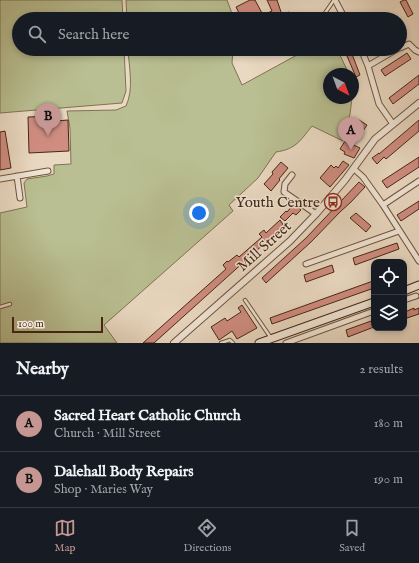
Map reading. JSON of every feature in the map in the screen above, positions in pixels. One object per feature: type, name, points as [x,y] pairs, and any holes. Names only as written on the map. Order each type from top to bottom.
[{"type":"main road","points":[[407,290],[419,285]]},
{"type":"main road","points":[[259,343],[371,303]]},
{"type":"street","points":[[335,0],[341,12]]},
{"type":"street","points":[[407,45],[409,44],[419,52]]},
{"type":"street","points":[[364,56],[379,104],[393,124]]},
{"type":"street","points":[[368,66],[385,56]]},
{"type":"street","name":"Mill Street","points":[[174,343],[290,241],[316,214],[354,169],[375,139],[419,103]]},
{"type":"street","points":[[354,169],[362,177],[383,205],[399,231],[418,257]]},
{"type":"street","points":[[0,179],[48,171]]},
{"type":"street","points":[[292,175],[285,184],[284,192],[316,214]]},
{"type":"street","points":[[17,176],[20,198]]},
{"type":"street","points":[[383,205],[419,182]]},
{"type":"street","points":[[306,264],[399,231]]},
{"type":"street","points":[[407,299],[416,296]]},
{"type":"street","points":[[286,343],[371,312]]},
{"type":"street","points":[[333,316],[336,325]]},
{"type":"lane","points":[[326,12],[335,0]]},
{"type":"lane","points":[[245,300],[272,338]]},
{"type":"lane","points":[[0,307],[10,304]]},
{"type":"lane","points":[[221,343],[230,340],[233,343]]},
{"type":"green space","points":[[0,0],[122,0],[123,12],[12,12],[12,56],[124,56],[126,91],[122,103],[0,113]]},
{"type":"green space","points":[[126,0],[227,0],[231,12],[127,12]]},
{"type":"green space","points":[[129,56],[232,56],[232,63],[242,85],[295,56],[340,56],[346,68],[323,68],[323,104],[351,104],[343,141],[312,126],[297,144],[283,151],[276,152],[258,178],[229,205],[233,211],[104,325],[117,343],[0,343],[0,213],[27,207],[24,183],[27,179],[54,174],[54,165],[71,164],[70,128],[67,111],[116,110],[126,106],[130,92]]},
{"type":"building","points":[[250,0],[255,0],[261,12],[238,12],[236,7]]},
{"type":"building","points":[[267,0],[277,0],[281,12],[270,12],[272,11]]},
{"type":"building","points":[[406,0],[413,14],[408,17],[407,12],[405,12],[400,2]]},
{"type":"building","points":[[407,53],[411,59],[385,76],[381,70],[402,56],[407,56]]},
{"type":"building","points":[[347,56],[353,56],[357,68],[352,68]]},
{"type":"building","points":[[419,75],[419,84],[393,104],[389,98]]},
{"type":"building","points":[[54,116],[55,121],[68,120],[69,151],[29,153],[28,117]]},
{"type":"building","points":[[359,120],[367,125],[359,137],[352,132]]},
{"type":"building","points":[[419,120],[419,131],[386,159],[384,157],[377,164],[372,158],[379,154]]},
{"type":"building","points":[[5,131],[11,168],[0,170],[0,132]]},
{"type":"building","points":[[345,141],[360,148],[354,158],[344,154],[345,152],[340,149]]},
{"type":"building","points":[[419,157],[419,167],[387,188],[382,181]]},
{"type":"building","points":[[343,161],[349,165],[330,187],[320,178],[331,165],[334,168],[336,166],[338,168]]},
{"type":"building","points":[[281,162],[288,168],[271,191],[264,184]]},
{"type":"building","points":[[359,182],[365,187],[311,242],[266,283],[262,278],[306,238]]},
{"type":"building","points":[[419,201],[419,209],[401,221],[397,215]]},
{"type":"building","points":[[294,204],[301,210],[296,215],[293,213],[285,221],[280,217]]},
{"type":"building","points":[[356,213],[371,226],[366,232],[350,218]]},
{"type":"building","points":[[280,220],[284,226],[154,343],[143,343],[226,269],[223,265],[227,261],[228,262],[237,255],[239,257],[262,237],[259,234],[264,230],[266,233]]},
{"type":"building","points":[[397,243],[399,249],[355,265],[353,258]]},
{"type":"building","points":[[332,265],[334,272],[306,282],[304,275]]},
{"type":"building","points":[[371,282],[371,289],[272,324],[270,318]]},
{"type":"building","points":[[242,305],[257,328],[237,339],[232,331],[219,340],[211,327],[225,318],[227,321],[241,312],[238,308]]},
{"type":"building","points":[[414,308],[414,310],[419,308],[419,314],[407,318],[407,311]]},
{"type":"building","points":[[371,321],[371,328],[348,337],[346,330]]},
{"type":"place","name":"Dalehall Body Repairs","points":[[48,136]]},
{"type":"place","name":"Sacred Heart Catholic Church","points":[[351,150]]},
{"type":"place","name":"Youth Centre","points":[[333,202]]}]
